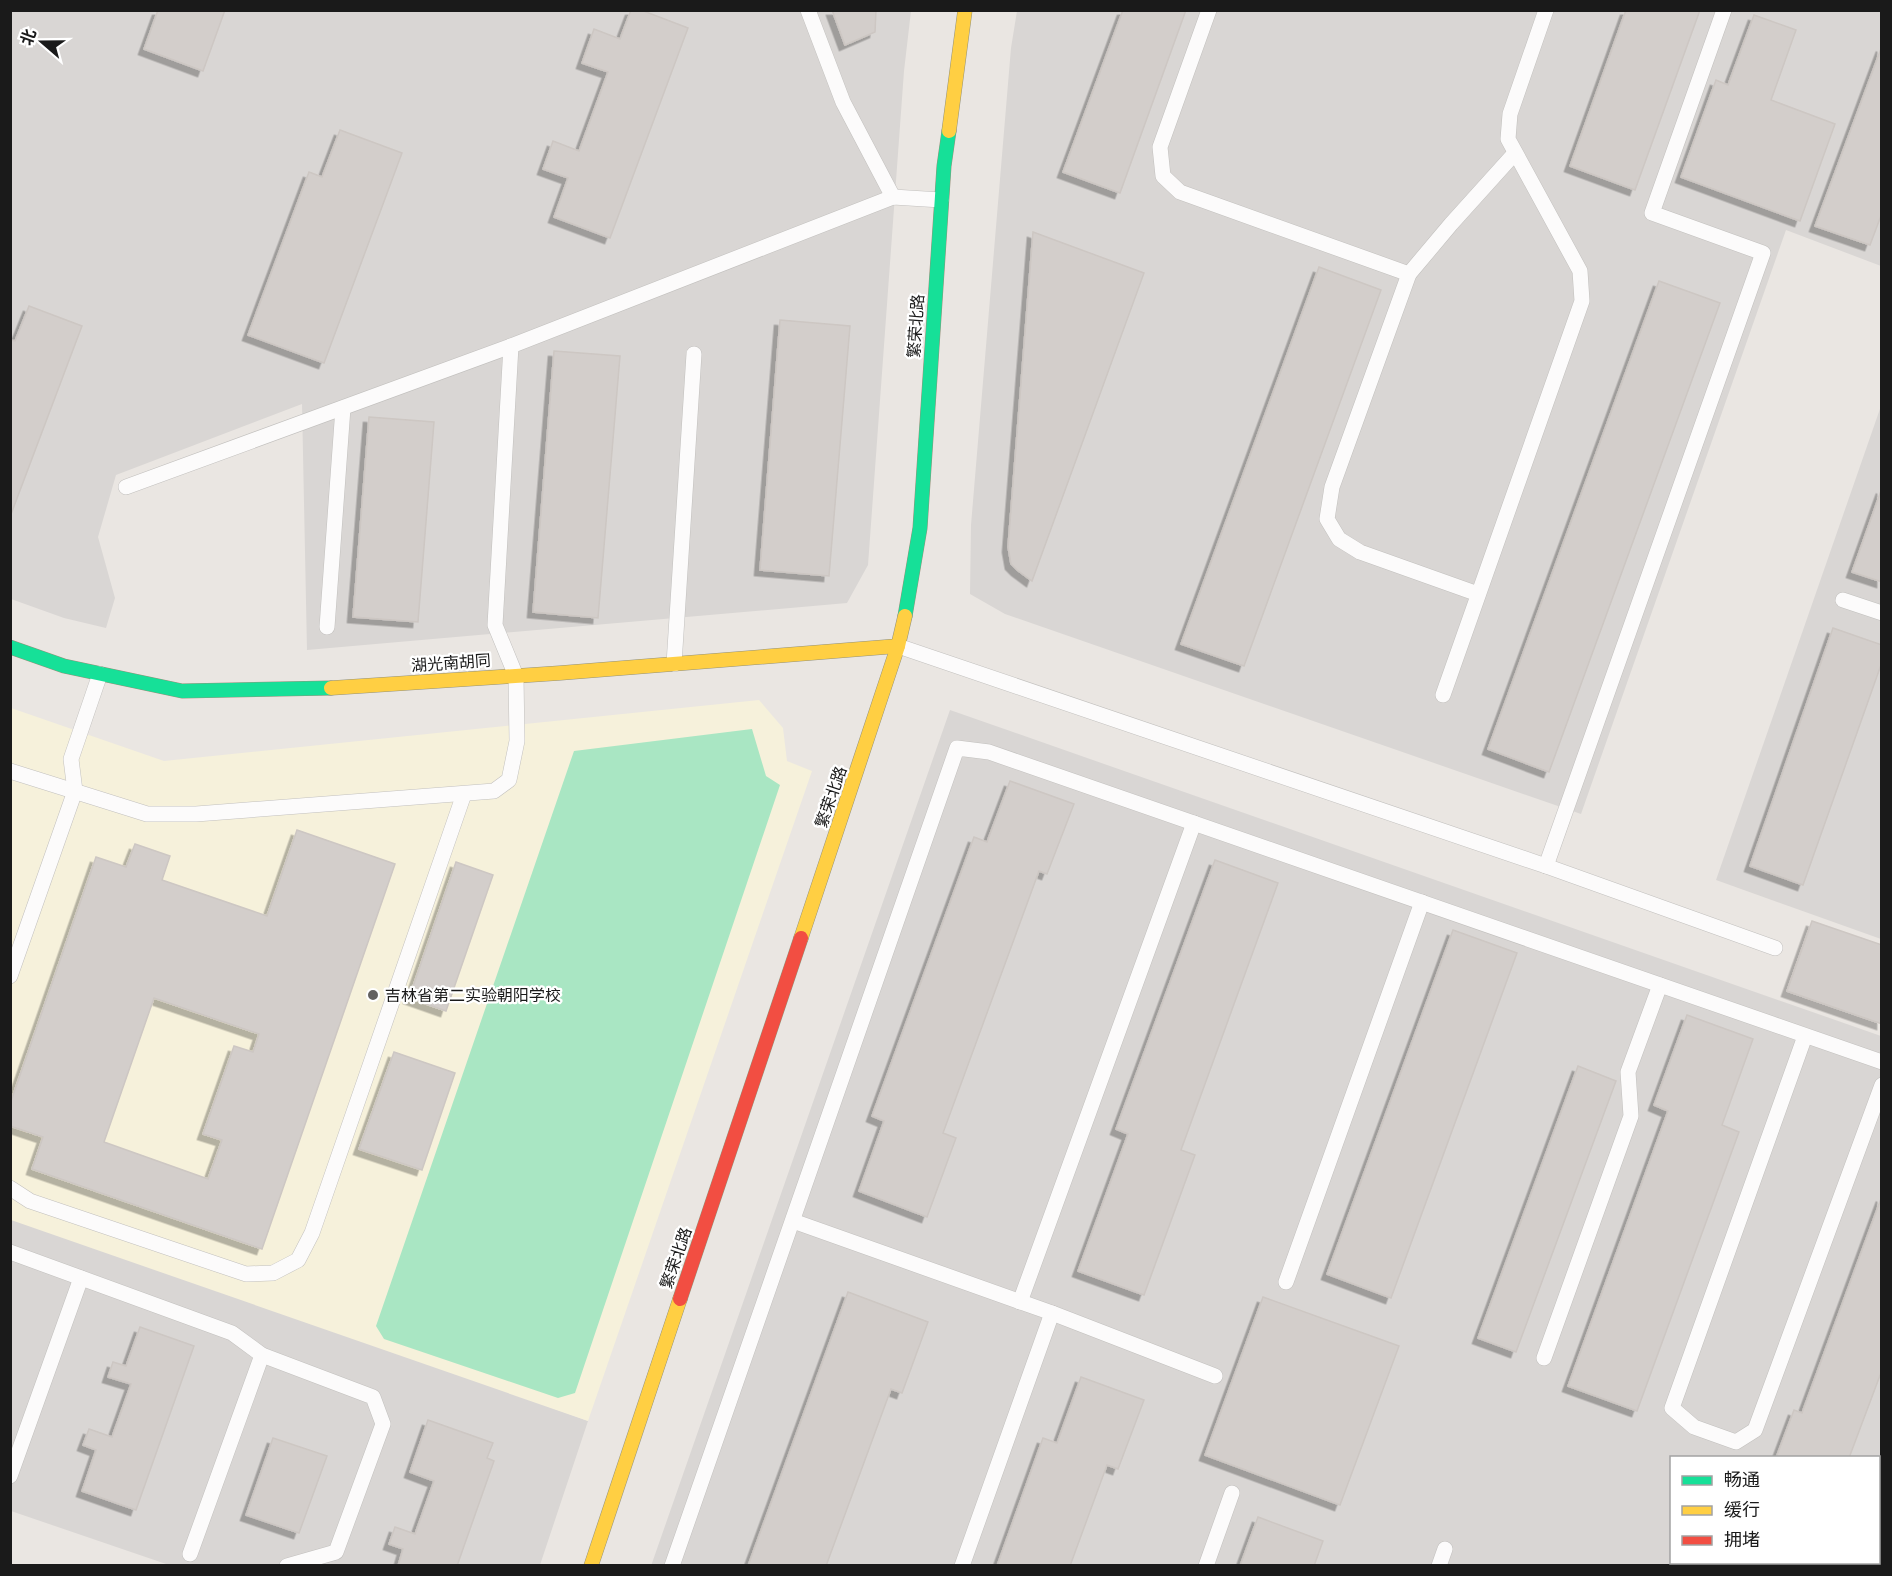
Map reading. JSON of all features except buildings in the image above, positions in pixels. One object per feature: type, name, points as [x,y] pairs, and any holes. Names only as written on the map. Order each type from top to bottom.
[{"type":"street","name":"繁荣北路","points":[[591,1566],[898,646],[910,593],[920,528],[941,200],[965,10]]},
{"type":"street","name":"湖光南胡同","points":[[10,647],[64,666],[182,691],[331,688],[898,646]]},
{"type":"lane","points":[[808,10],[843,102],[893,197]]},
{"type":"lane","points":[[1209,10],[1160,147],[1163,176],[1180,192],[1409,274]]},
{"type":"lane","points":[[1443,695],[1582,302],[1580,271],[1508,139],[1510,114],[1546,10]]},
{"type":"lane","points":[[1546,866],[1763,253],[1652,213],[1724,10]]},
{"type":"lane","points":[[1478,594],[1360,552],[1340,539],[1327,519],[1332,487],[1409,274],[1515,153]]},
{"type":"lane","points":[[126,487],[512,346],[893,197],[941,200]]},
{"type":"lane","points":[[10,771],[147,814],[196,814],[464,794],[494,791],[509,780],[517,741],[516,676],[495,625],[512,346]]},
{"type":"lane","points":[[674,664],[694,354]]},
{"type":"lane","points":[[327,627],[344,408]]},
{"type":"lane","points":[[1843,600],[1881,613]]},
{"type":"lane","points":[[898,646],[1546,866],[1775,948]]},
{"type":"lane","points":[[10,976],[75,792],[71,759],[100,674]]},
{"type":"lane","points":[[672,1566],[957,748],[989,752],[1881,1062]]},
{"type":"lane","points":[[10,1188],[30,1201],[246,1274],[273,1273],[298,1260],[312,1233],[464,794]]},
{"type":"lane","points":[[1020,1302],[1194,823]]},
{"type":"lane","points":[[1286,1282],[1422,903]]},
{"type":"lane","points":[[1544,1358],[1631,1116],[1629,1072],[1660,985]]},
{"type":"lane","points":[[1805,1036],[1672,1408],[1694,1427],[1736,1442],[1755,1430],[1881,1085]]},
{"type":"lane","points":[[793,1221],[1052,1313],[1215,1376]]},
{"type":"lane","points":[[10,1252],[232,1334],[262,1355],[373,1397],[383,1424],[336,1552],[287,1566]]},
{"type":"lane","points":[[10,1476],[81,1278]]},
{"type":"lane","points":[[962,1566],[1052,1313]]},
{"type":"lane","points":[[190,1554],[262,1355]]},
{"type":"lane","points":[[1206,1566],[1232,1493]]},
{"type":"lane","points":[[1439,1566],[1444,1549]]},
{"type":"shaded area","points":[[11,11],[911,11],[904,71],[868,565],[847,603],[307,650],[302,404],[116,475],[98,537],[115,598],[106,628],[64,618],[11,599]]},
{"type":"shaded area","points":[[1017,11],[1881,11],[1881,266],[1786,230],[1581,814],[1005,614],[970,594],[971,525],[1011,48]]},
{"type":"shaded area","points":[[1881,406],[1881,939],[1716,880]]},
{"type":"shaded area","name":"吉林省第二实验朝阳学校","points":[[759,700],[783,728],[787,761],[812,771],[588,1421],[11,1220],[11,708],[164,761]]},
{"type":"shaded area","points":[[950,710],[1881,1036],[1881,1565],[651,1566]]},
{"type":"shaded area","points":[[10,1212],[588,1421],[540,1565],[169,1565],[11,1511]]},
{"type":"green space","points":[[752,729],[766,776],[780,785],[575,1393],[558,1398],[384,1339],[376,1326],[574,751]]},
{"type":"traffic: fast","points":[[905,616],[920,528],[944,166],[949,131]]},
{"type":"traffic: fast","points":[[10,647],[64,666],[182,691],[331,688]]},
{"type":"traffic: slow","points":[[949,131],[965,10]]},
{"type":"traffic: slow","points":[[801,938],[898,646],[905,616]]},
{"type":"traffic: slow","points":[[331,688],[560,673],[898,646]]},
{"type":"traffic: slow","points":[[591,1566],[680,1299]]},
{"type":"traffic: jam","points":[[680,1299],[801,938]]},
{"type":"place","name":"吉林省第二实验朝阳学校","points":[[373,995]]}]
